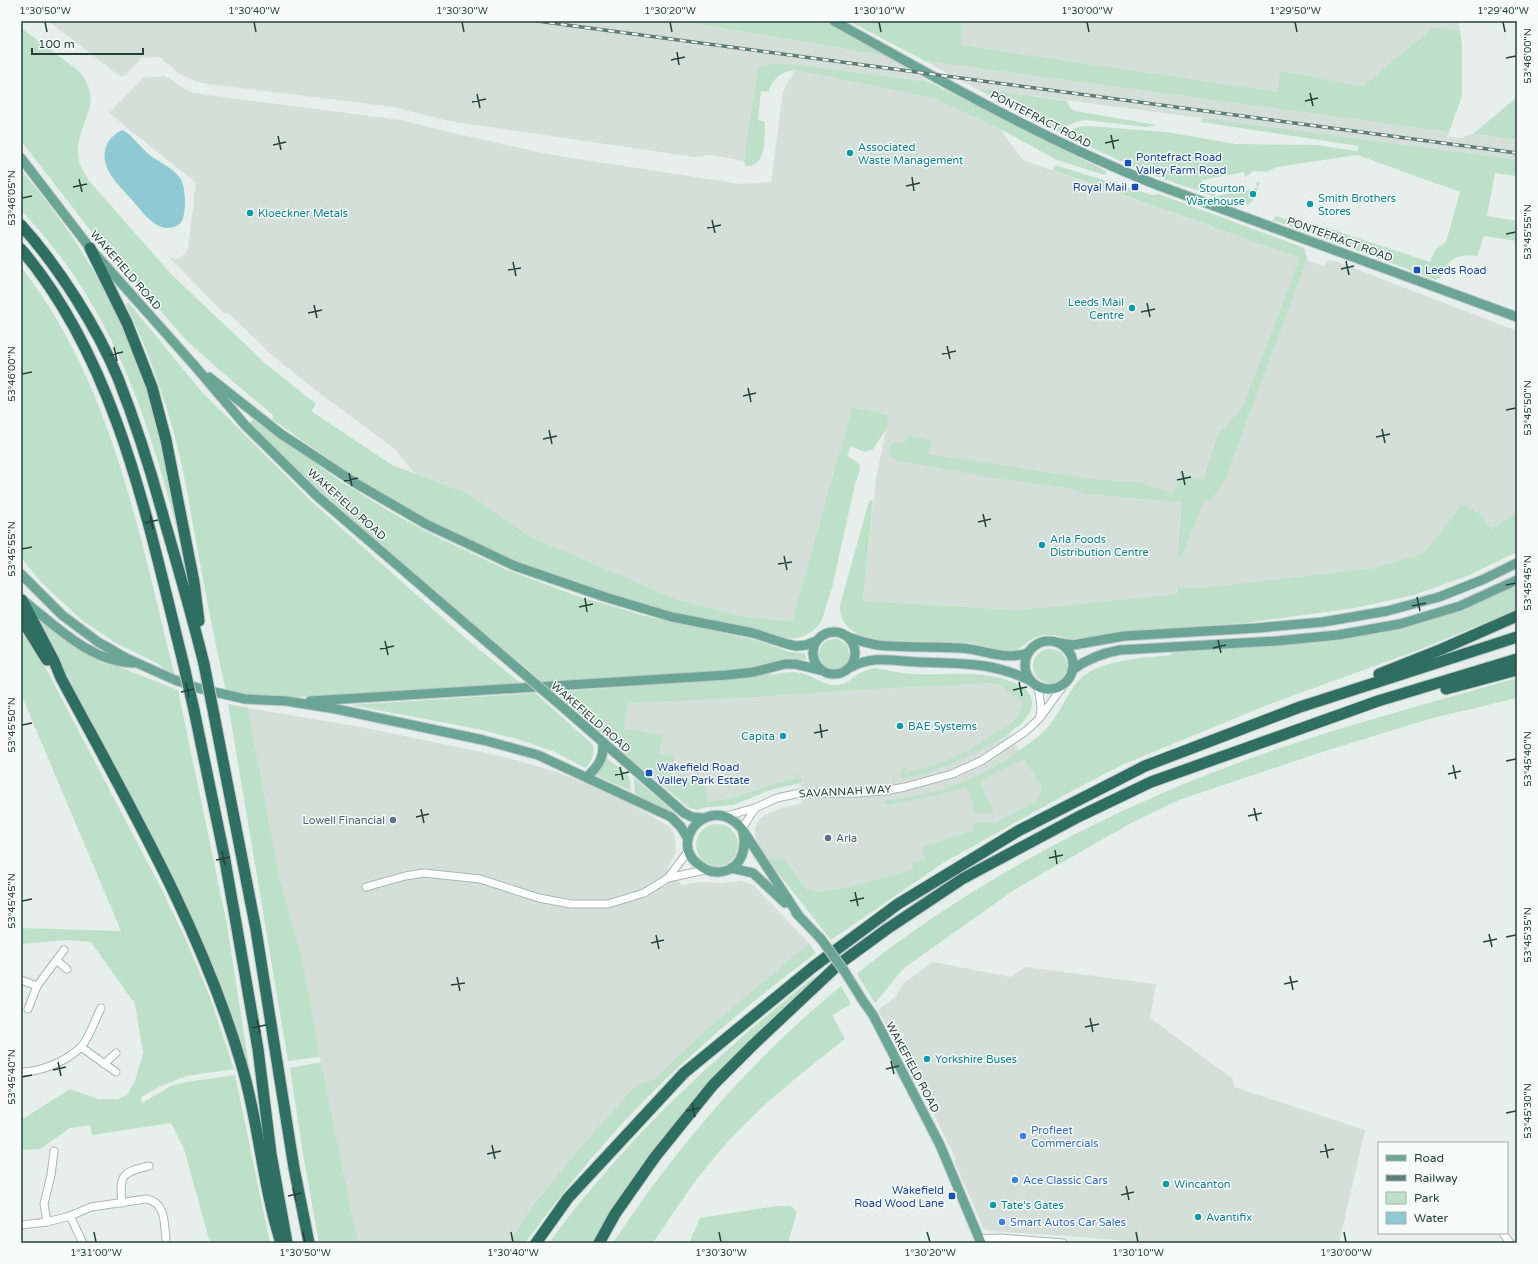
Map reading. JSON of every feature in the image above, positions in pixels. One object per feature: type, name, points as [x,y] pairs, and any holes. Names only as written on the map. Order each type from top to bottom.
[{"type":"highway","points":[[21,225],[48,257],[95,333],[117,376],[149,464],[204,664],[256,930],[294,1168],[309,1243]]},
{"type":"highway","points":[[90,248],[127,323],[152,387],[166,440],[194,582],[204,664]]},
{"type":"highway","points":[[21,249],[50,287],[68,318],[86,350],[111,406],[133,469],[159,564],[194,710],[224,855],[258,1050],[271,1154],[287,1243]]},
{"type":"highway","points":[[21,598],[54,661],[61,678],[171,886],[222,1007],[242,1064],[274,1220],[281,1243]]},
{"type":"highway","points":[[536,1243],[568,1198],[684,1074],[813,966],[898,904],[1018,831],[1145,766],[1442,649],[1517,616]]},
{"type":"highway","points":[[21,618],[48,663],[61,678]]},
{"type":"highway","points":[[1300,706],[1517,637]]},
{"type":"highway","points":[[599,1243],[615,1214],[655,1157],[713,1086],[753,1045],[839,964],[893,925],[962,879],[1078,817],[1151,782],[1378,701],[1517,659]]},
{"type":"highway","points":[[1306,726],[1517,670]]},
{"type":"main road","name":"PONTEFRACT ROAD","points":[[834,21],[977,100],[1054,140],[1110,166],[1157,185],[1517,317]]},
{"type":"main road","name":"WAKEFIELD ROAD","points":[[21,158],[90,248],[245,425],[317,496],[684,813],[692,817],[702,818],[714,815],[726,816],[736,822],[799,916]]},
{"type":"main road","points":[[194,365],[281,434],[357,484],[426,524],[516,566],[605,597],[672,617],[753,633],[796,646],[816,642]]},
{"type":"main road","points":[[848,636],[855,648],[854,661],[851,667],[846,672],[839,674],[826,674],[820,670],[815,664],[812,656],[813,649],[820,637],[832,632],[840,633],[877,645],[963,648],[1012,657],[1028,652],[1033,647],[1046,641],[1073,645],[1124,636],[1257,628],[1324,622],[1387,611],[1439,598],[1517,563]]},
{"type":"main road","points":[[21,574],[62,615],[98,642],[137,663],[175,680],[198,688],[245,699],[286,701],[351,699],[727,675],[754,672],[785,664],[795,664],[820,670]]},
{"type":"main road","points":[[1072,670],[1084,661],[1097,655],[1120,650],[1277,641],[1338,635],[1400,624],[1460,606],[1517,580]]},
{"type":"main road","points":[[21,598],[86,649],[106,658],[121,662],[137,663]]},
{"type":"main road","points":[[851,667],[862,662],[878,659],[966,664],[1007,670],[1035,684],[1046,688],[1054,688],[1066,682],[1072,670],[1073,663],[1069,652],[1060,643]]},
{"type":"main road","points":[[1028,652],[1025,662],[1026,672],[1035,684]]},
{"type":"main road","points":[[286,701],[336,709],[482,740],[538,754],[671,817],[681,827],[688,839],[689,850],[694,862],[705,870]]},
{"type":"main road","points":[[587,777],[600,762],[604,753],[604,744]]},
{"type":"main road","points":[[688,839],[691,831],[702,818]]},
{"type":"main road","points":[[731,868],[739,861],[744,852],[745,842],[742,830]]},
{"type":"main road","name":"WAKEFIELD ROAD","points":[[705,870],[720,872],[731,868],[753,873],[761,879],[821,939],[845,972],[872,1015],[940,1145],[981,1241]]},
{"type":"street","name":"SAVANNAH WAY","points":[[726,816],[755,808],[777,798],[800,793],[858,793],[884,791],[906,787],[952,774],[982,761],[1017,738],[1039,719],[1066,682]]},
{"type":"street","points":[[1035,684],[1041,707],[1039,719]]},
{"type":"street","points":[[742,830],[755,808]]},
{"type":"street","points":[[668,878],[689,850]]},
{"type":"street","points":[[366,887],[404,876],[424,873],[480,879],[539,898],[571,904],[608,904],[644,893],[668,878],[705,870]]},
{"type":"street","points":[[28,1009],[37,986],[64,950]]},
{"type":"street","points":[[57,961],[67,969]]},
{"type":"street","points":[[21,980],[37,986]]},
{"type":"street","points":[[21,1072],[31,1072],[58,1063],[81,1047],[101,1008]]},
{"type":"street","points":[[81,1047],[116,1072]]},
{"type":"street","points":[[104,1064],[116,1054]]},
{"type":"street","points":[[47,1222],[44,1204],[52,1175],[54,1151]]},
{"type":"street","points":[[122,1203],[120,1190],[124,1177],[128,1172],[149,1166]]},
{"type":"street","points":[[21,1225],[47,1222],[70,1216],[91,1207],[146,1199],[153,1200],[161,1209],[166,1239]]},
{"type":"street","points":[[70,1216],[83,1243]]},
{"type":"street","points":[[1504,1234],[1510,1243]]},
{"type":"street","points":[[981,1241],[1000,1238],[1063,1243]]},
{"type":"shaded area","points":[[48,21],[677,21],[890,57],[929,82],[793,64],[759,67],[744,161],[712,155],[694,157],[449,121],[393,107],[208,84],[197,82],[178,73],[161,58],[157,57],[141,58],[126,75],[121,77]]},
{"type":"shaded area","points":[[963,21],[1458,21],[1460,30],[1433,27],[1363,86],[1280,71],[1279,92],[961,45]]},
{"type":"shaded area","points":[[925,61],[1449,132],[1447,137],[1462,138],[1470,134],[1517,140],[1517,160],[1454,161],[1448,151],[975,88]]},
{"type":"shaded area","points":[[795,70],[933,98],[1000,129],[1023,160],[1300,258],[1242,408],[1226,478],[1307,260],[1324,266],[1329,260],[1335,261],[1517,331],[1517,512],[1492,529],[1481,514],[1462,504],[1424,553],[1375,568],[1201,588],[1179,587],[1178,594],[1018,610],[863,601],[876,479],[889,415],[852,407],[792,621],[744,617],[676,599],[531,537],[467,493],[414,473],[394,448],[322,395],[273,356],[229,314],[224,313],[168,256],[175,259],[180,258],[188,249],[196,183],[109,113],[143,78],[163,76],[169,78],[193,93],[400,120],[547,154],[740,184],[771,182],[783,91]]},
{"type":"shaded area","points":[[998,683],[1023,703],[1017,716],[1005,727],[1041,787],[1040,794],[1035,801],[995,823],[979,822],[974,830],[923,847],[925,859],[914,869],[851,887],[819,892],[806,889],[785,861],[766,858],[757,843],[755,834],[755,827],[758,821],[765,815],[779,809],[802,803],[801,779],[775,783],[735,797],[708,802],[671,782],[658,754],[624,729],[628,703],[725,699],[875,689]]},
{"type":"shaded area","points":[[248,708],[366,728],[505,757],[557,772],[599,789],[631,804],[670,827],[674,833],[676,849],[667,869],[682,885],[701,882],[723,883],[741,881],[753,885],[809,943],[700,1035],[655,1079],[640,1084],[629,1092],[549,1185],[509,1243],[358,1243],[320,1057],[303,962],[280,880]]},
{"type":"shaded area","points":[[933,962],[1011,977],[1025,967],[1156,984],[1150,1018],[1233,1079],[1234,1087],[1365,1130],[1339,1243],[1150,1243],[990,1231],[984,1229],[954,1161],[956,1160],[931,1108],[932,1104],[901,1048],[904,1034],[888,1029],[878,1010],[894,998],[904,983]]},
{"type":"green space","points":[[677,21],[824,21],[890,57],[766,35]]},
{"type":"green space","points":[[849,21],[963,21],[961,45],[1278,92],[1280,71],[1363,86],[1433,27],[1460,30],[1462,46],[1462,96],[1449,132],[925,61]]},
{"type":"green space","points":[[21,28],[79,71],[87,83],[90,94],[90,103],[79,141],[78,153],[82,168],[90,182],[173,276],[266,364],[316,404],[311,411],[392,465],[467,493],[531,537],[676,599],[744,617],[792,621],[852,407],[889,415],[886,430],[873,449],[865,452],[851,446],[847,456],[858,463],[860,469],[855,484],[832,588],[822,620],[813,631],[801,637],[791,639],[791,641],[648,607],[540,571],[478,545],[407,509],[344,470],[272,419],[274,417],[272,414],[187,341],[98,240],[21,141]]},
{"type":"green space","points":[[769,64],[793,64],[929,82],[1106,171],[1105,175],[1057,160],[1000,129],[933,98],[795,70],[785,72],[778,76],[772,83],[769,92],[761,91],[758,120],[765,122],[764,149],[759,161],[754,165],[747,166],[745,165],[744,161],[758,67]]},
{"type":"green space","points":[[975,88],[1067,101],[1070,108],[1076,111],[1157,125],[1145,127],[1086,120],[1067,126],[1059,132]]},
{"type":"green space","points":[[1517,97],[1517,140],[1473,134]]},
{"type":"green space","points":[[1202,118],[1517,160],[1517,176],[1495,173],[1487,216],[1517,221],[1517,241],[1484,236],[1477,256],[1464,256],[1454,259],[1447,266],[1441,277],[1435,280],[1420,274],[1420,272],[1413,271],[1273,220],[1276,216],[1311,227],[1312,223],[1430,262],[1435,250],[1446,242],[1460,192],[1357,155],[1277,167],[1266,172],[1254,171],[1245,177],[1244,172],[1202,180],[1202,191],[1207,193],[1215,192],[1216,196],[1257,188],[1256,182],[1260,182],[1256,193],[1251,191],[1250,196],[1254,198],[1252,202],[1247,205],[1240,206],[1142,171],[1065,135],[1075,128],[1087,126],[1166,132],[1236,144],[1316,145],[1357,151],[1359,146],[1201,122]]},
{"type":"green space","points":[[1055,165],[1152,195],[1159,194],[1304,248],[1307,256],[1307,260],[1226,478],[1210,501],[1205,499],[1181,558],[1178,555],[1182,502],[1086,494],[1069,488],[994,478],[895,460],[889,456],[888,452],[892,443],[903,443],[910,435],[932,442],[928,454],[1091,479],[1142,483],[1173,494],[1182,474],[1203,480],[1218,434],[1242,408],[1300,258],[1053,170]]},
{"type":"green space","points":[[21,170],[62,222],[80,249],[113,306],[127,336],[150,397],[161,436],[184,557],[154,450],[130,381],[115,347],[79,283],[52,245],[21,210]]},
{"type":"green space","points":[[21,267],[52,312],[79,360],[100,411],[119,463],[135,516],[175,677],[157,663],[116,643],[83,621],[43,584],[21,558]]},
{"type":"green space","points":[[129,303],[201,391],[312,502],[464,637],[523,685],[299,697],[267,697],[226,692],[176,440],[154,370],[126,305]]},
{"type":"green space","points":[[254,418],[337,479],[387,510],[435,536],[505,569],[577,596],[649,617],[755,640],[790,652],[805,653],[806,660],[789,658],[744,669],[544,684],[522,664],[520,665],[332,502],[249,424]]},
{"type":"green space","points":[[869,501],[873,501],[863,601],[1018,610],[1177,594],[1178,587],[1201,588],[1375,568],[1424,553],[1462,504],[1481,514],[1492,529],[1517,512],[1517,552],[1467,576],[1414,595],[1355,608],[1244,623],[1130,631],[1074,640],[1054,635],[1042,635],[1032,639],[1017,650],[1004,651],[970,643],[875,640],[856,633],[846,625],[843,620],[840,605]]},
{"type":"green space","points":[[1517,584],[1517,610],[1413,652],[1267,705],[1122,765],[1070,792],[943,863],[831,940],[766,858],[785,860],[806,889],[819,892],[851,887],[913,869],[912,863],[925,859],[922,847],[974,830],[972,825],[979,822],[995,823],[1035,801],[1040,794],[1041,787],[1024,759],[981,780],[982,787],[994,813],[975,813],[967,787],[939,795],[886,805],[885,801],[924,794],[950,787],[978,775],[1004,761],[1040,735],[1050,725],[1075,685],[1083,676],[1106,665],[1119,661],[1171,655],[1172,652],[1326,641],[1388,630],[1445,616],[1482,601]]},
{"type":"green space","points":[[21,621],[161,888],[185,938],[210,997],[234,1069],[186,1076],[159,1087],[141,1097],[142,1103],[171,1086],[186,1082],[235,1075],[270,1243],[210,1243],[184,1149],[171,1123],[92,1135],[90,1125],[70,1128],[40,1149],[21,1150],[21,1120],[70,1089],[98,1099],[118,1099],[127,1095],[135,1081],[143,1053],[135,1004],[91,942],[67,940],[21,944],[21,928],[121,931],[21,694]]},
{"type":"green space","points":[[40,623],[47,623],[55,632],[80,650],[102,663],[117,666],[178,690],[227,925],[251,1079],[249,1079],[232,1021]]},
{"type":"green space","points":[[834,639],[845,643],[849,654],[845,665],[834,669],[823,665],[819,654],[823,643]]},
{"type":"green space","points":[[1047,649],[1053,649],[1057,650],[1064,656],[1067,666],[1066,673],[1060,680],[1053,683],[1047,683],[1043,682],[1036,676],[1033,669],[1033,663],[1034,659],[1040,652]]},
{"type":"green space","points":[[874,668],[913,674],[975,674],[999,678],[1019,685],[1028,692],[1032,702],[1030,712],[1022,722],[1010,732],[981,750],[943,767],[902,779],[900,774],[905,767],[906,772],[930,766],[963,753],[984,741],[1012,722],[1023,703],[997,683],[725,699],[628,703],[624,729],[663,735],[658,754],[674,756],[671,782],[705,783],[708,802],[735,797],[775,783],[795,779],[795,774],[801,779],[801,783],[770,790],[734,805],[709,807],[696,810],[688,807],[648,773],[641,770],[618,751],[620,744],[611,740],[608,742],[572,711],[573,709],[554,692],[735,679],[770,673],[771,675],[792,672],[808,675],[823,683],[840,685],[846,683],[860,673]]},
{"type":"green space","points":[[1517,678],[1517,698],[1429,719],[1322,752],[1179,800],[1133,822],[1014,890],[904,968],[875,1003],[857,974],[914,931],[974,891],[1077,833],[1147,800],[1220,770],[1289,745],[1386,715]]},
{"type":"green space","points":[[535,693],[592,744],[594,750],[593,757],[585,768],[555,752],[517,739],[478,729],[351,705]]},
{"type":"green space","points":[[228,704],[248,708],[280,880],[303,962],[320,1057],[288,1061]]},
{"type":"green space","points":[[604,758],[607,758],[629,776],[631,791],[595,775]]},
{"type":"green space","points":[[634,778],[673,811],[671,813],[635,794]]},
{"type":"green space","points":[[713,824],[721,824],[729,827],[735,833],[738,845],[735,857],[729,863],[721,866],[713,866],[705,863],[699,857],[696,849],[696,841],[699,833],[705,827]]},
{"type":"green space","points":[[809,943],[816,953],[740,1013],[667,1078],[610,1137],[525,1243],[509,1243],[535,1203],[550,1184],[629,1092],[640,1084],[655,1079],[700,1035]]},
{"type":"green space","points":[[814,977],[816,980],[781,1013],[611,1211],[591,1243],[549,1243],[608,1169],[672,1101],[742,1037]]},
{"type":"green space","points":[[841,986],[851,1004],[832,1015],[845,1039],[779,1092],[733,1136],[693,1185],[653,1243],[613,1243],[637,1207],[689,1139],[717,1106],[777,1043]]},
{"type":"green space","points":[[321,1062],[358,1243],[319,1243],[303,1154],[290,1068]]},
{"type":"green space","points":[[776,1206],[791,1206],[797,1212],[788,1243],[689,1243],[700,1218]]},
{"type":"water","points":[[122,130],[131,136],[148,154],[172,170],[180,178],[184,187],[185,207],[183,218],[176,226],[165,228],[151,221],[144,215],[116,182],[107,168],[105,152],[107,144],[115,134]]},
{"type":"railway","points":[[537,21],[1517,153]]},
{"type":"place","name":"Associated Waste Management","points":[[850,153]]},
{"type":"place","name":"Pontefract Road Valley Farm Road","points":[[1128,163]]},
{"type":"place","name":"Royal Mail","points":[[1135,187]]},
{"type":"place","name":"Stourton Warehouse","points":[[1253,194]]},
{"type":"place","name":"Smith Brothers Stores","points":[[1310,204]]},
{"type":"place","name":"Kloeckner Metals","points":[[250,213]]},
{"type":"place","name":"Leeds Road","points":[[1417,270]]},
{"type":"place","name":"Leeds Mail Centre","points":[[1132,308]]},
{"type":"place","name":"Arla Foods Distribution Centre","points":[[1042,545]]},
{"type":"place","name":"BAE Systems","points":[[900,726]]},
{"type":"place","name":"Capita","points":[[783,736]]},
{"type":"place","name":"Wakefield Road Valley Park Estate","points":[[649,773]]},
{"type":"place","name":"Lowell Financial","points":[[393,820]]},
{"type":"place","name":"Arla","points":[[828,838]]},
{"type":"place","name":"Yorkshire Buses","points":[[927,1059]]},
{"type":"place","name":"Profleet Commercials","points":[[1023,1136]]},
{"type":"place","name":"Ace Classic Cars","points":[[1015,1180]]},
{"type":"place","name":"Wincanton","points":[[1166,1184]]},
{"type":"place","name":"Wakefield Road Wood Lane","points":[[952,1196]]},
{"type":"place","name":"Tate's Gates","points":[[993,1205]]},
{"type":"place","name":"Avantifix","points":[[1198,1217]]},
{"type":"place","name":"Smart Autos Car Sales","points":[[1002,1222]]}]
